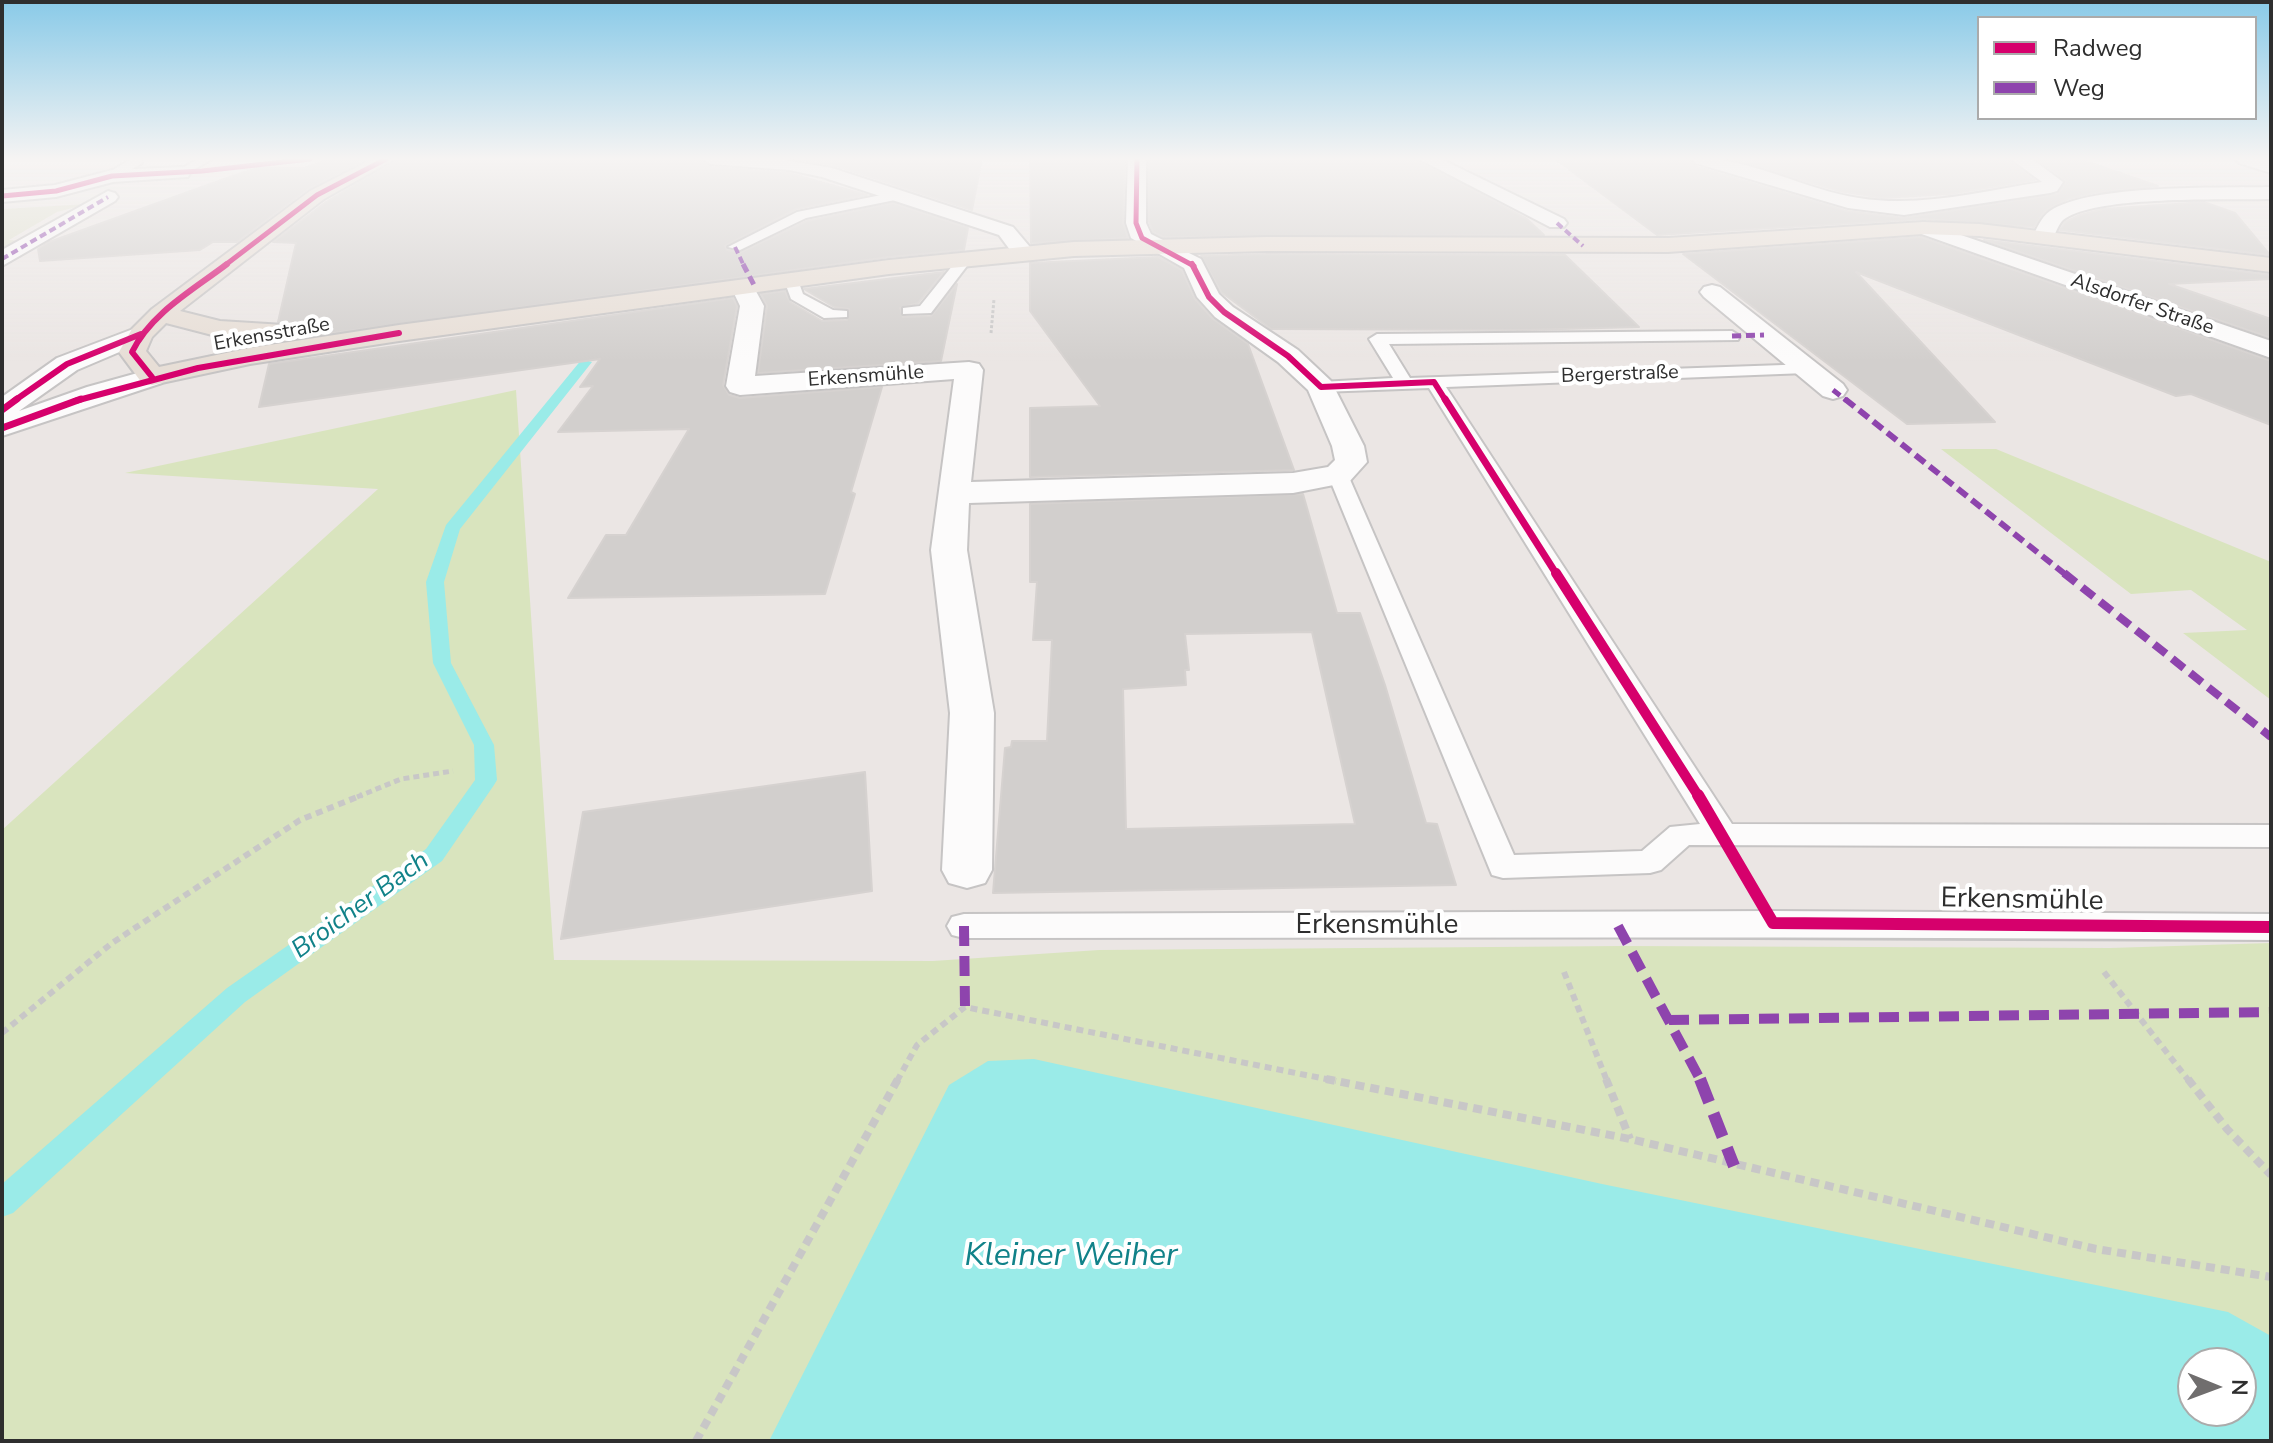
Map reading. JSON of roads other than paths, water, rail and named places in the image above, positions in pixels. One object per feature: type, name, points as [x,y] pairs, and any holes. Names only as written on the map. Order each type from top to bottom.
[{"type":"main road","points":[[152,377],[132,352],[141,334],[161,314],[276,226]]},
{"type":"main road","name":"Erkensstraße","points":[[152,377],[250,356],[399,333],[791,280],[966,258],[1156,246],[1668,245],[1923,228],[2043,237],[2271,265]]},
{"type":"main road","points":[[161,314],[198,325],[242,332],[399,333]]},
{"type":"street","points":[[2,259],[50,226]]},
{"type":"street","points":[[991,226],[1006,231],[1024,253]]},
{"type":"street","points":[[967,870],[972,713],[949,550],[953,493],[1293,483],[1338,475],[1351,462],[1348,446],[1321,387],[1288,356],[1224,312],[1209,297],[1193,264],[1142,238],[1136,226]]},
{"type":"street","points":[[2043,237],[2050,226]]},
{"type":"street","name":"Alsdorfer Straße","points":[[1923,228],[2271,350]]},
{"type":"street","name":"Erkensmühle","points":[[743,287],[752,306],[740,386],[969,370],[953,493]]},
{"type":"street","points":[[1712,292],[1833,390]]},
{"type":"street","points":[[2,410],[67,364],[141,334]]},
{"type":"street","points":[[2,428],[152,377]]},
{"type":"lane","points":[[735,247],[778,226]]},
{"type":"lane","points":[[909,311],[925,310],[966,258]]},
{"type":"lane","points":[[791,280],[796,296],[830,315],[841,314]]},
{"type":"lane","points":[[1405,383],[1377,339],[1732,336]]},
{"type":"lane","name":"Bergerstraße","points":[[1321,387],[1806,368]]},
{"type":"lane","points":[[1717,371],[1772,383],[1833,390]]},
{"type":"lane","points":[[1434,382],[1722,833]]},
{"type":"lane","points":[[1338,475],[1503,867],[1650,862],[1681,834],[2271,836]]},
{"type":"lane","name":"Erkensmühle","points":[[964,926],[1773,923],[2271,927]]},
{"type":"water","name":"Kleiner Weiher","points":[[1034,1059],[1602,1184],[2228,1312],[2271,1336],[2271,1441],[769,1441],[949,1085],[988,1061]]},
{"type":"waterway","name":"Broicher Bach","points":[[2,1203],[236,995],[434,855],[486,780],[484,745],[442,663],[435,582],[452,528],[586,362]]}]
